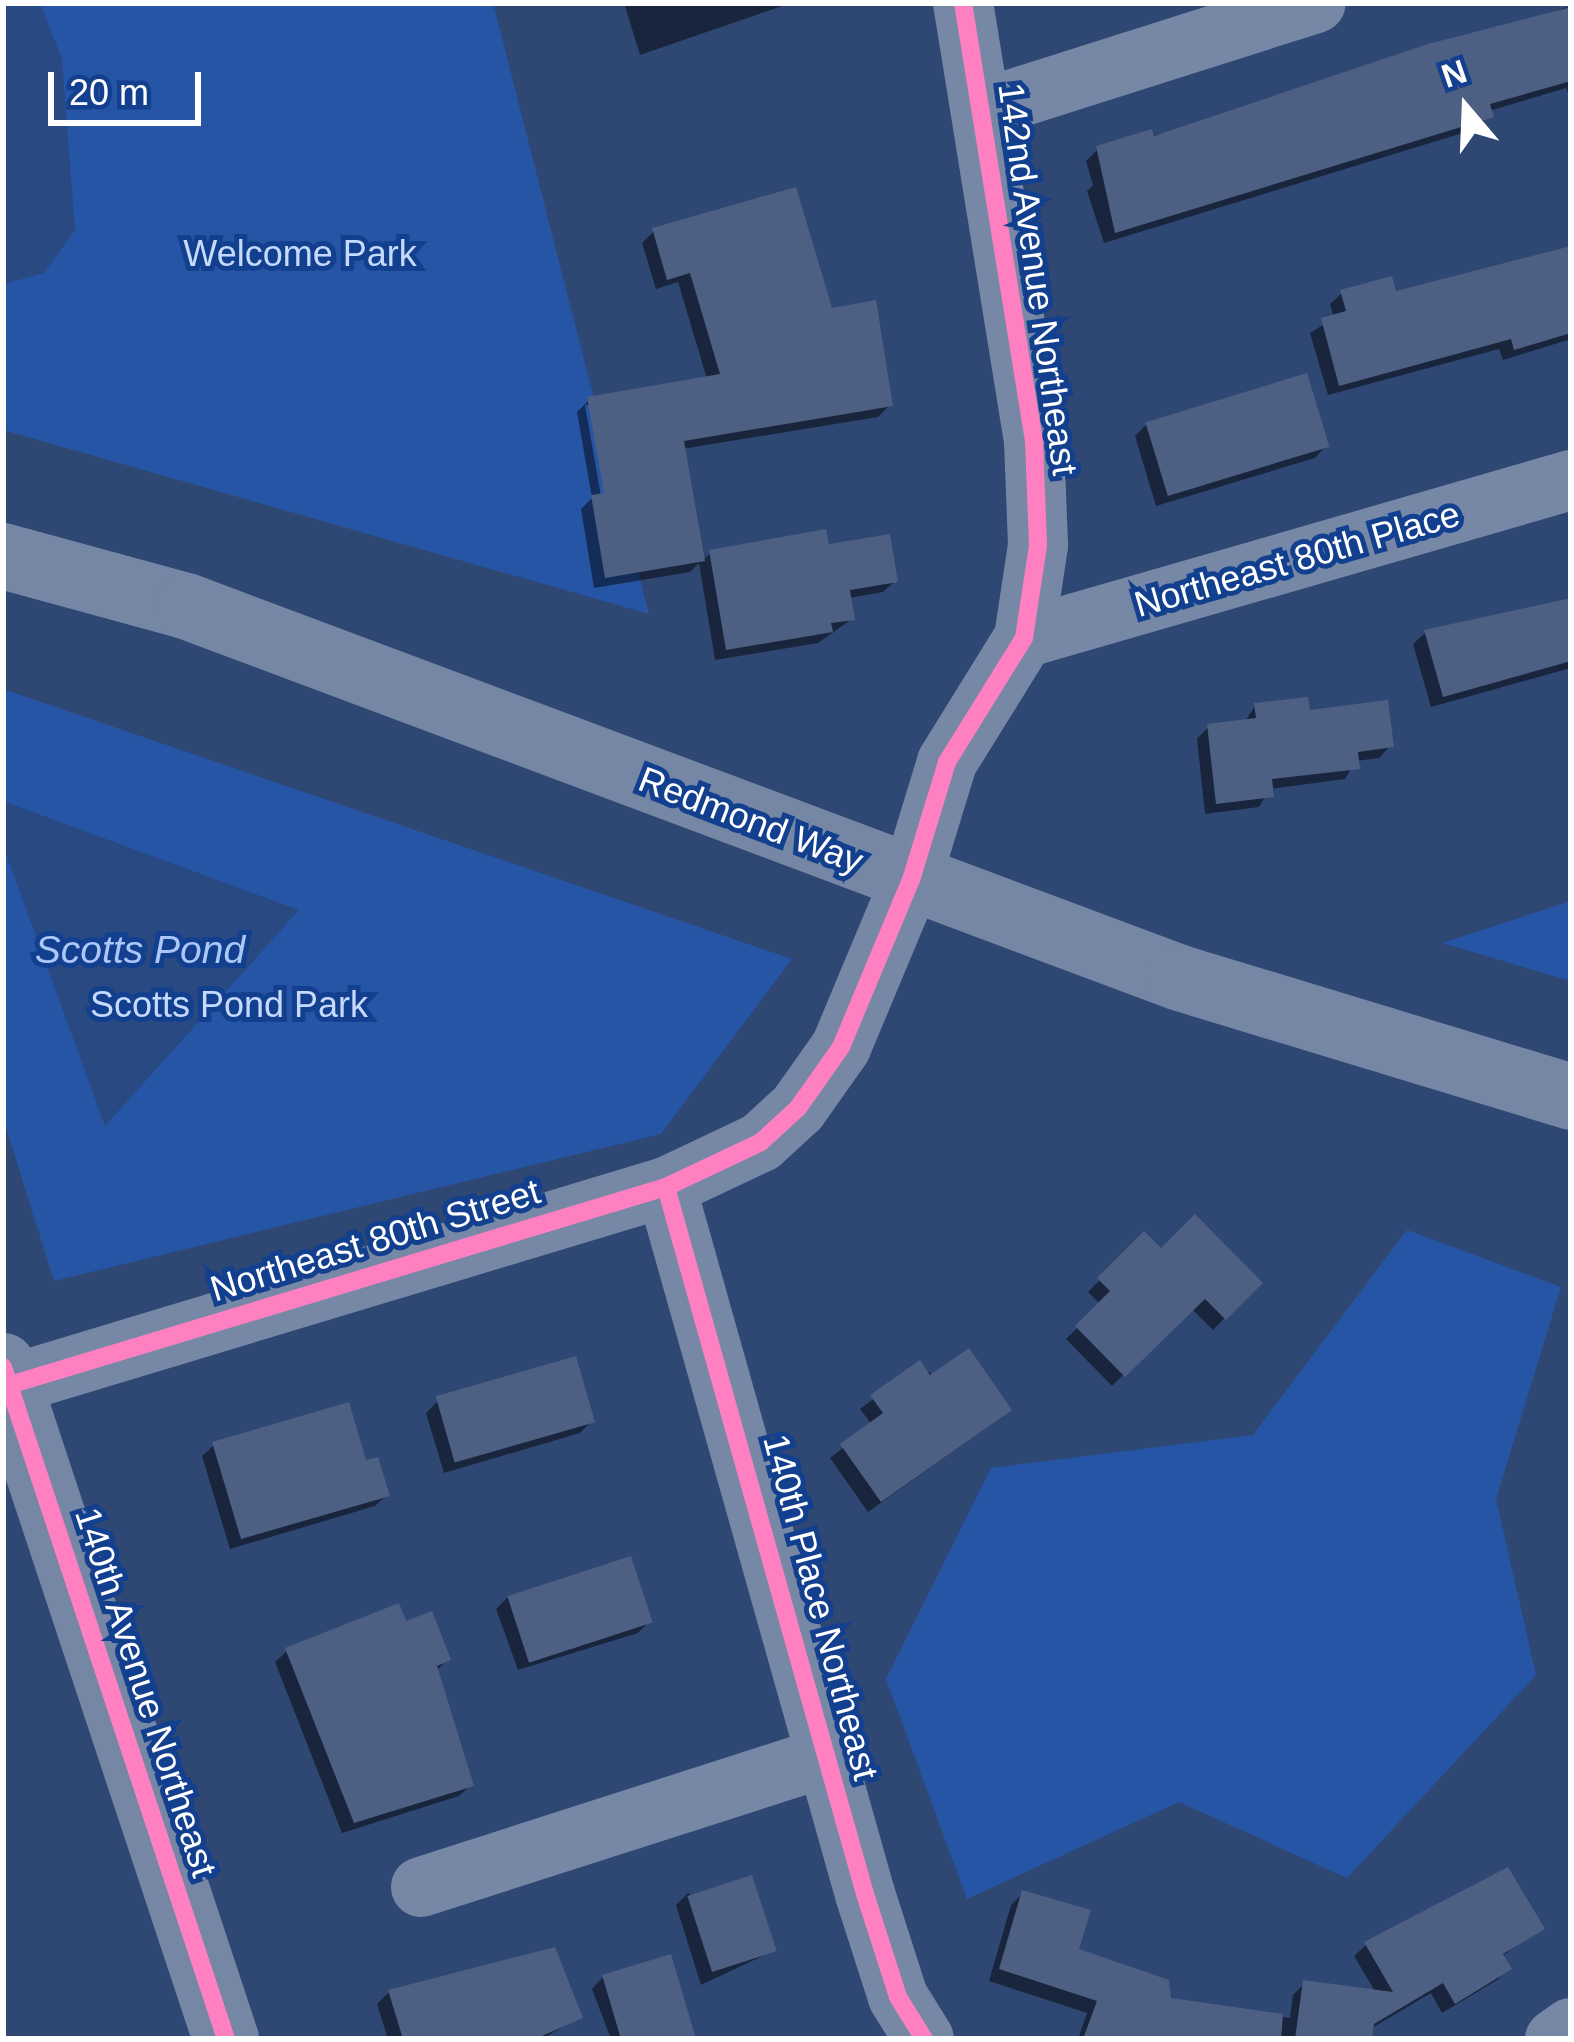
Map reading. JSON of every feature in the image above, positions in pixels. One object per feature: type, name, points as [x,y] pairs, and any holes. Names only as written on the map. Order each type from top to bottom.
[{"type":"main road","name":"Redmond Way","points":[[3,556],[186,606],[1180,978],[1571,1097]]},
{"type":"main road","name":"140th Avenue Northeast","points":[[5,1379],[226,2039]]},
{"type":"street","name":"142nd Avenue Northeast","points":[[761,1142],[798,1108],[841,1047],[911,880],[947,762],[1024,638],[1038,545],[1034,441],[963,3]]},
{"type":"street","points":[[982,109],[1316,3]]},
{"type":"street","name":"Northeast 80th Place","points":[[1024,638],[1571,480]]},
{"type":"street","name":"Northeast 80th Street","points":[[5,1379],[666,1187],[761,1142]]},
{"type":"street","name":"140th Place Northeast","points":[[666,1187],[898,1997],[924,2039]]},
{"type":"street","points":[[421,1887],[828,1756]]},
{"type":"street","points":[[1555,2039],[1571,2028]]},
{"type":"green space","name":"Welcome Park","points":[[3,3],[493,3],[649,614],[3,430]]},
{"type":"green space","name":"Scotts Pond Park","points":[[3,689],[792,959],[661,1134],[54,1281],[3,1118]]},
{"type":"green space","points":[[1571,901],[1571,981],[1442,943]]},
{"type":"green space","points":[[1407,1230],[1561,1287],[1496,1499],[1536,1675],[1347,1878],[1179,1802],[967,1899],[886,1679],[991,1468],[1253,1435]]},
{"type":"water","points":[[3,3],[40,3],[62,59],[75,230],[44,273],[4,284]]},
{"type":"water","name":"Scotts Pond","points":[[3,801],[299,910],[105,1126],[3,846]]},
{"type":"building","points":[[1571,7],[1571,81],[1490,104],[1494,117],[1115,233],[1096,146],[1152,129],[1154,136],[1428,44]]},
{"type":"building","points":[[796,187],[832,308],[876,300],[893,406],[684,441],[705,561],[605,578],[591,495],[604,493],[587,397],[720,374],[690,273],[667,280],[652,228]]},
{"type":"building","points":[[1571,246],[1571,333],[1514,350],[1511,339],[1339,386],[1321,318],[1346,311],[1340,290],[1392,276],[1396,291]]},
{"type":"building","points":[[1307,373],[1330,447],[1168,496],[1145,422]]},
{"type":"building","points":[[826,529],[829,544],[890,534],[898,582],[850,590],[855,620],[831,623],[833,632],[726,650],[709,550]]},
{"type":"building","points":[[1571,598],[1571,661],[1443,697],[1424,630]]},
{"type":"building","points":[[1308,697],[1310,710],[1388,700],[1394,747],[1358,752],[1360,769],[1272,779],[1274,797],[1216,804],[1207,724],[1256,718],[1254,703]]},
{"type":"building","points":[[1195,1214],[1263,1283],[1226,1320],[1205,1299],[1125,1377],[1075,1326],[1110,1291],[1097,1278],[1144,1231],[1161,1248]]},
{"type":"building","points":[[969,1348],[1012,1410],[881,1502],[840,1444],[883,1413],[870,1395],[920,1360],[930,1375]]},
{"type":"building","points":[[576,1356],[595,1422],[455,1463],[436,1396]]},
{"type":"building","points":[[349,1402],[366,1460],[378,1457],[390,1496],[241,1539],[212,1442]]},
{"type":"building","points":[[631,1556],[653,1623],[529,1663],[507,1596]]},
{"type":"building","points":[[399,1603],[406,1621],[432,1611],[451,1660],[437,1666],[474,1786],[354,1823],[285,1648]]},
{"type":"building","points":[[1508,1867],[1545,1929],[1503,1954],[1512,1969],[1455,2004],[1443,1983],[1374,2024],[1372,2039],[1295,2039],[1303,1980],[1393,1992],[1364,1942]]},
{"type":"building","points":[[752,1875],[777,1951],[712,1972],[687,1896]]},
{"type":"building","points":[[1022,1890],[1091,1910],[1079,1949],[1169,1980],[1171,1998],[1283,2014],[1281,2039],[1083,2039],[1097,2001],[999,1969]]},
{"type":"building","points":[[555,1947],[583,2018],[535,2039],[403,2039],[388,1990]]},
{"type":"building","points":[[671,1954],[696,2039],[621,2039],[602,1975]]},
{"type":"cycle path","points":[[3,1387],[666,1187],[761,1142],[798,1108],[841,1047],[911,880],[947,762],[1024,638],[1038,545],[1034,441],[963,3]]},
{"type":"cycle path","points":[[666,1187],[865,1894],[898,1997],[924,2039]]},
{"type":"cycle path","points":[[3,1367],[226,2039]]}]
